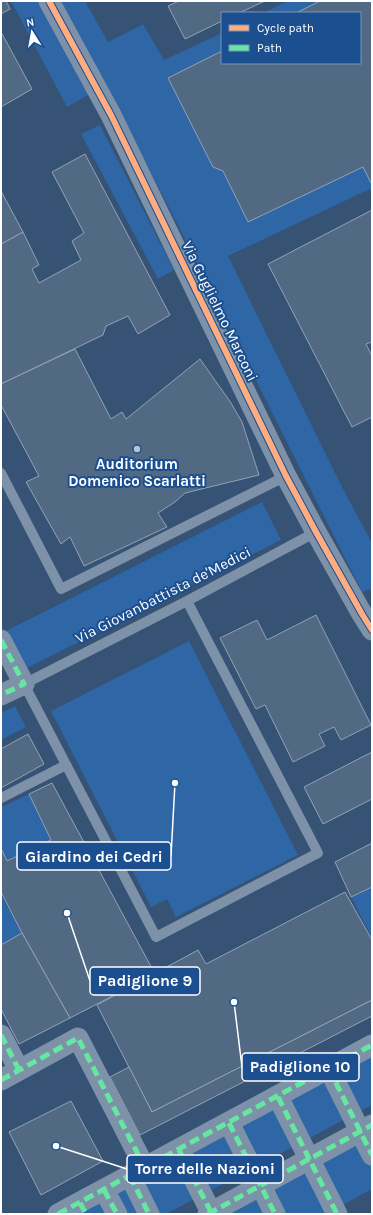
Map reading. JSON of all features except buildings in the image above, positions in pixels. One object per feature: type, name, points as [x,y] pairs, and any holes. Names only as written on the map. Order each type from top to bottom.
[{"type":"street","name":"Via Guglielmo Marconi","points":[[49,1],[111,115],[207,317],[286,476],[372,630]]},
{"type":"street","points":[[1,640],[24,684],[1,695]]},
{"type":"street","points":[[1,1035],[19,1070]]},
{"type":"street","points":[[1,1080],[78,1038],[138,1172],[149,1214]]},
{"type":"street","points":[[58,1214],[83,1208],[104,1190],[372,1045]]},
{"type":"street","points":[[329,1069],[366,1128],[372,1155]]},
{"type":"street","points":[[278,1097],[337,1214]]},
{"type":"street","points":[[229,1123],[275,1214]]},
{"type":"street","points":[[179,1150],[210,1214],[366,1128]]},
{"type":"street","points":[[104,1190],[117,1214]]},
{"type":"lane","points":[[1,473],[61,589],[286,476]]},
{"type":"lane","name":"Via Giovanbattista de'Medici","points":[[24,684],[187,601],[316,532]]},
{"type":"lane","points":[[24,684],[156,937],[318,853],[187,601]]},
{"type":"lane","points":[[1,798],[66,765]]},
{"type":"shaded area","points":[[11,1],[39,1],[90,94],[67,107]]},
{"type":"shaded area","points":[[60,1],[85,1],[108,42],[143,24],[164,60],[221,33],[221,64],[361,64],[361,12],[265,12],[288,1],[372,1],[372,188],[228,256],[343,489],[372,543],[372,588],[362,592],[159,188]]},
{"type":"shaded area","points":[[100,125],[174,270],[158,279],[81,134]]},
{"type":"shaded area","points":[[262,502],[281,540],[25,669],[6,631]]},
{"type":"shaded area","points":[[189,641],[298,855],[176,917],[167,899],[151,907],[51,711]]},
{"type":"shaded area","points":[[15,706],[26,727],[1,740],[1,713]]},
{"type":"shaded area","points":[[29,794],[51,840],[7,861],[1,848],[1,807]]},
{"type":"shaded area","points":[[372,887],[372,938],[351,897]]},
{"type":"shaded area","points":[[1,895],[22,933],[1,945]]},
{"type":"shaded area","points":[[372,1052],[372,1105],[166,1214],[66,1214]]},
{"type":"shaded area","points":[[372,1136],[372,1189],[326,1214],[230,1214]]},
{"type":"marked path","points":[[1,640],[24,684],[1,695]]},
{"type":"marked path","points":[[1,1035],[19,1070]]},
{"type":"marked path","points":[[1,1080],[78,1038],[145,1168]]},
{"type":"marked path","points":[[58,1214],[372,1045]]},
{"type":"marked path","points":[[329,1069],[372,1155]]},
{"type":"marked path","points":[[278,1097],[337,1214]]},
{"type":"marked path","points":[[229,1123],[275,1214]]},
{"type":"marked path","points":[[208,1214],[372,1125]]},
{"type":"marked path","points":[[179,1150],[212,1214]]},
{"type":"marked path","points":[[130,1176],[149,1214]]},
{"type":"marked path","points":[[104,1190],[117,1214]]},
{"type":"marked path","points":[[80,1203],[86,1214]]},
{"type":"cycle path","points":[[49,1],[111,115],[286,476],[372,630]]},
{"type":"place","name":"Auditorium Domenico Scarlatti","points":[[137,449]]},
{"type":"place","name":"Giardino dei Cedri","points":[[175,783]]},
{"type":"place","name":"Padiglione 9","points":[[67,913]]},
{"type":"place","name":"Padiglione 10","points":[[234,1002]]},
{"type":"place","name":"Torre delle Nazioni","points":[[56,1146]]}]
